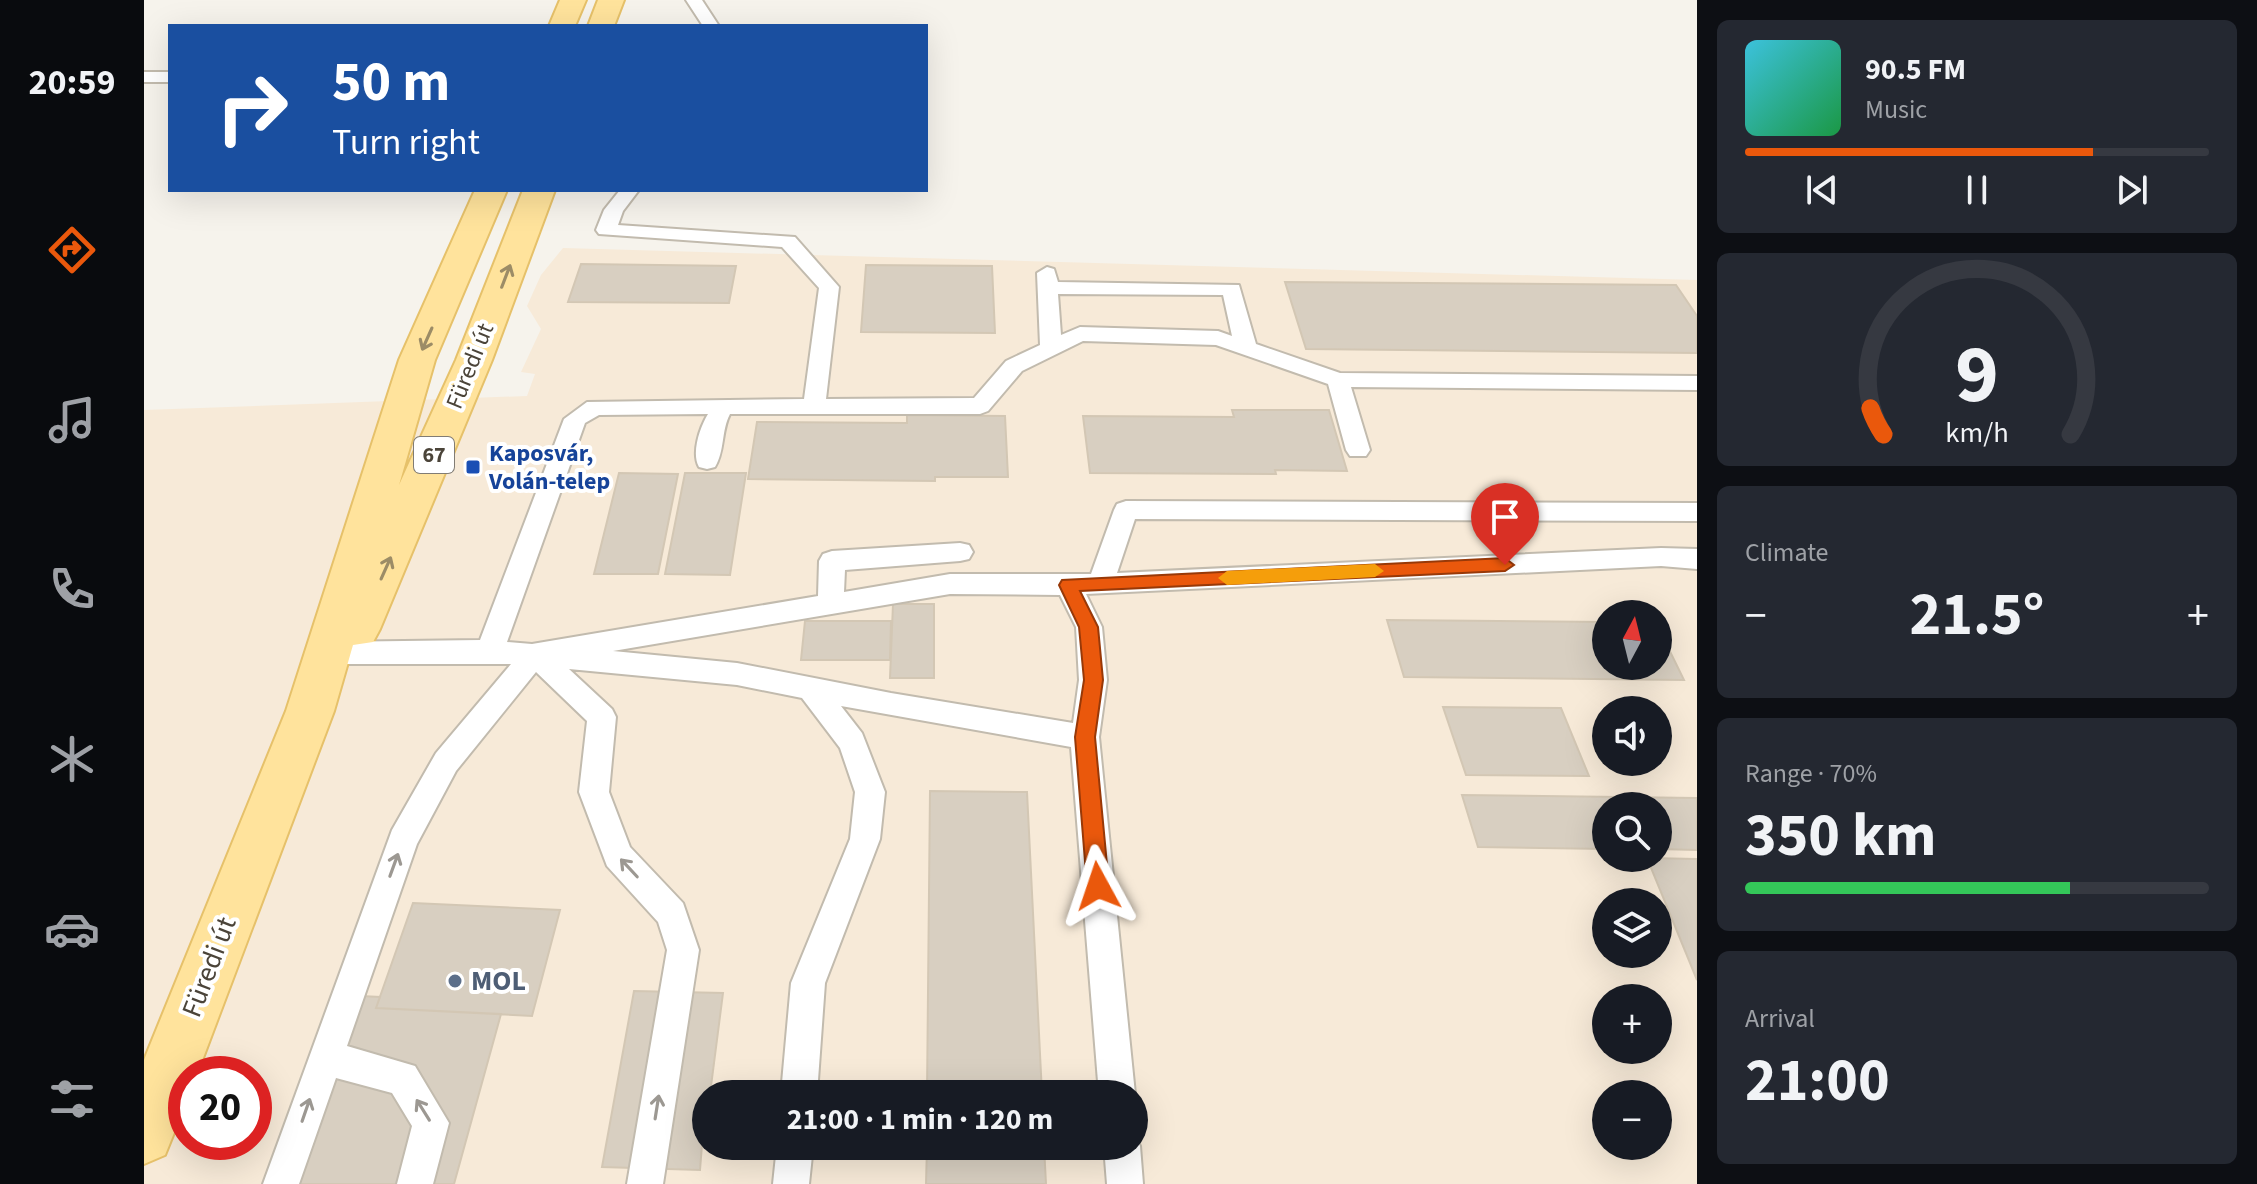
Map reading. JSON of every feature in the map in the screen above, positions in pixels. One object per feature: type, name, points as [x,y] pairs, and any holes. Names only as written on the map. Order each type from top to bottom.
[{"type":"main road","points":[[563,24],[573,0]]},
{"type":"main road","points":[[602,24],[611,0]]},
{"type":"main road","name":"Füredi út","points":[[337,653],[417,360],[490,192]]},
{"type":"main road","name":"Füredi út","points":[[144,1134],[310,711],[337,653],[383,575],[474,360],[538,192]]},
{"type":"lane","points":[[694,0],[710,24]]},
{"type":"lane","points":[[144,77],[168,77]]},
{"type":"lane","points":[[628,192],[614,210],[606,230],[788,241],[829,287],[814,406]]},
{"type":"lane","points":[[1051,348],[1048,281],[1232,289],[1246,348]]},
{"type":"lane","points":[[490,651],[575,419],[595,407],[980,406],[1014,366],[1080,334],[1218,338],[1338,380],[1697,383]]},
{"type":"lane","points":[[1338,380],[1358,450]]},
{"type":"lane","points":[[707,461],[712,426],[724,406]]},
{"type":"lane","points":[[1100,584],[1126,510],[1697,512]]},
{"type":"lane","points":[[831,603],[832,561],[960,552]]},
{"type":"lane","points":[[281,1184],[403,840],[446,762],[535,654],[950,584],[1100,584],[1661,557],[1697,559]]},
{"type":"lane","points":[[1068,585],[1089,627],[1093,680],[1085,737],[1116,1080]]},
{"type":"lane","points":[[337,653],[490,651],[737,674],[1085,737]]},
{"type":"lane","points":[[535,654],[602,717],[594,792],[618,856],[672,914],[683,950],[645,1184]]},
{"type":"lane","points":[[800,1080],[808,983],[865,839],[870,792],[852,742],[810,688]]},
{"type":"lane","points":[[324,1058],[403,1078],[431,1123],[415,1184]]},
{"type":"lane","points":[[791,1184],[794,1160]]},
{"type":"lane","points":[[1123,1160],[1125,1184]]},
{"type":"shaded area","points":[[563,248],[1697,280],[1697,1184],[144,1184],[144,410],[527,396],[535,374],[521,372],[541,329],[527,306],[541,275]]},
{"type":"building","points":[[581,264],[736,266],[729,303],[568,302]]},
{"type":"building","points":[[866,265],[992,266],[995,333],[861,332]]},
{"type":"building","points":[[1285,282],[1676,285],[1697,316],[1697,353],[1306,349]]},
{"type":"building","points":[[1232,410],[1329,410],[1347,471],[1275,470],[1276,474],[1090,473],[1083,416],[1234,417]]},
{"type":"building","points":[[907,415],[1005,416],[1008,477],[935,477],[935,481],[748,479],[757,422],[907,423]]},
{"type":"building","points":[[619,473],[678,474],[658,574],[594,574]]},
{"type":"building","points":[[685,473],[746,473],[730,575],[665,574]]},
{"type":"building","points":[[893,604],[934,604],[934,678],[890,678]]},
{"type":"building","points":[[1387,620],[1592,622],[1592,679],[1404,677]]},
{"type":"building","points":[[805,621],[891,621],[890,660],[801,660]]},
{"type":"building","points":[[1672,656],[1684,680],[1672,680]]},
{"type":"building","points":[[1443,707],[1561,708],[1589,776],[1466,775]]},
{"type":"building","points":[[930,791],[1027,792],[1041,1080],[927,1080]]},
{"type":"building","points":[[1462,795],[1592,797],[1592,849],[1478,847]]},
{"type":"building","points":[[1672,798],[1697,798],[1697,850],[1672,849]]},
{"type":"building","points":[[1672,858],[1697,859],[1697,980],[1672,919],[1672,888],[1659,888],[1653,872],[1672,872]]},
{"type":"building","points":[[413,903],[560,910],[532,1016],[376,1008]]},
{"type":"building","points":[[634,991],[723,993],[712,1080],[692,1080],[692,1160],[701,1160],[700,1170],[602,1167]]},
{"type":"building","points":[[360,996],[380,997],[376,1008],[501,1014],[454,1184],[292,1184]]},
{"type":"building","points":[[927,1160],[1045,1160],[1046,1184],[926,1184]]},
{"type":"slow traffic","points":[[1227,578],[1375,571]]},
{"type":"place","name":"Kaposvár, Volán-telep","points":[[473,467]]},
{"type":"place","name":"MOL","points":[[455,981]]},
{"type":"route","points":[[1098,886],[1085,737],[1093,680],[1089,627],[1068,585],[1505,565]]}]
